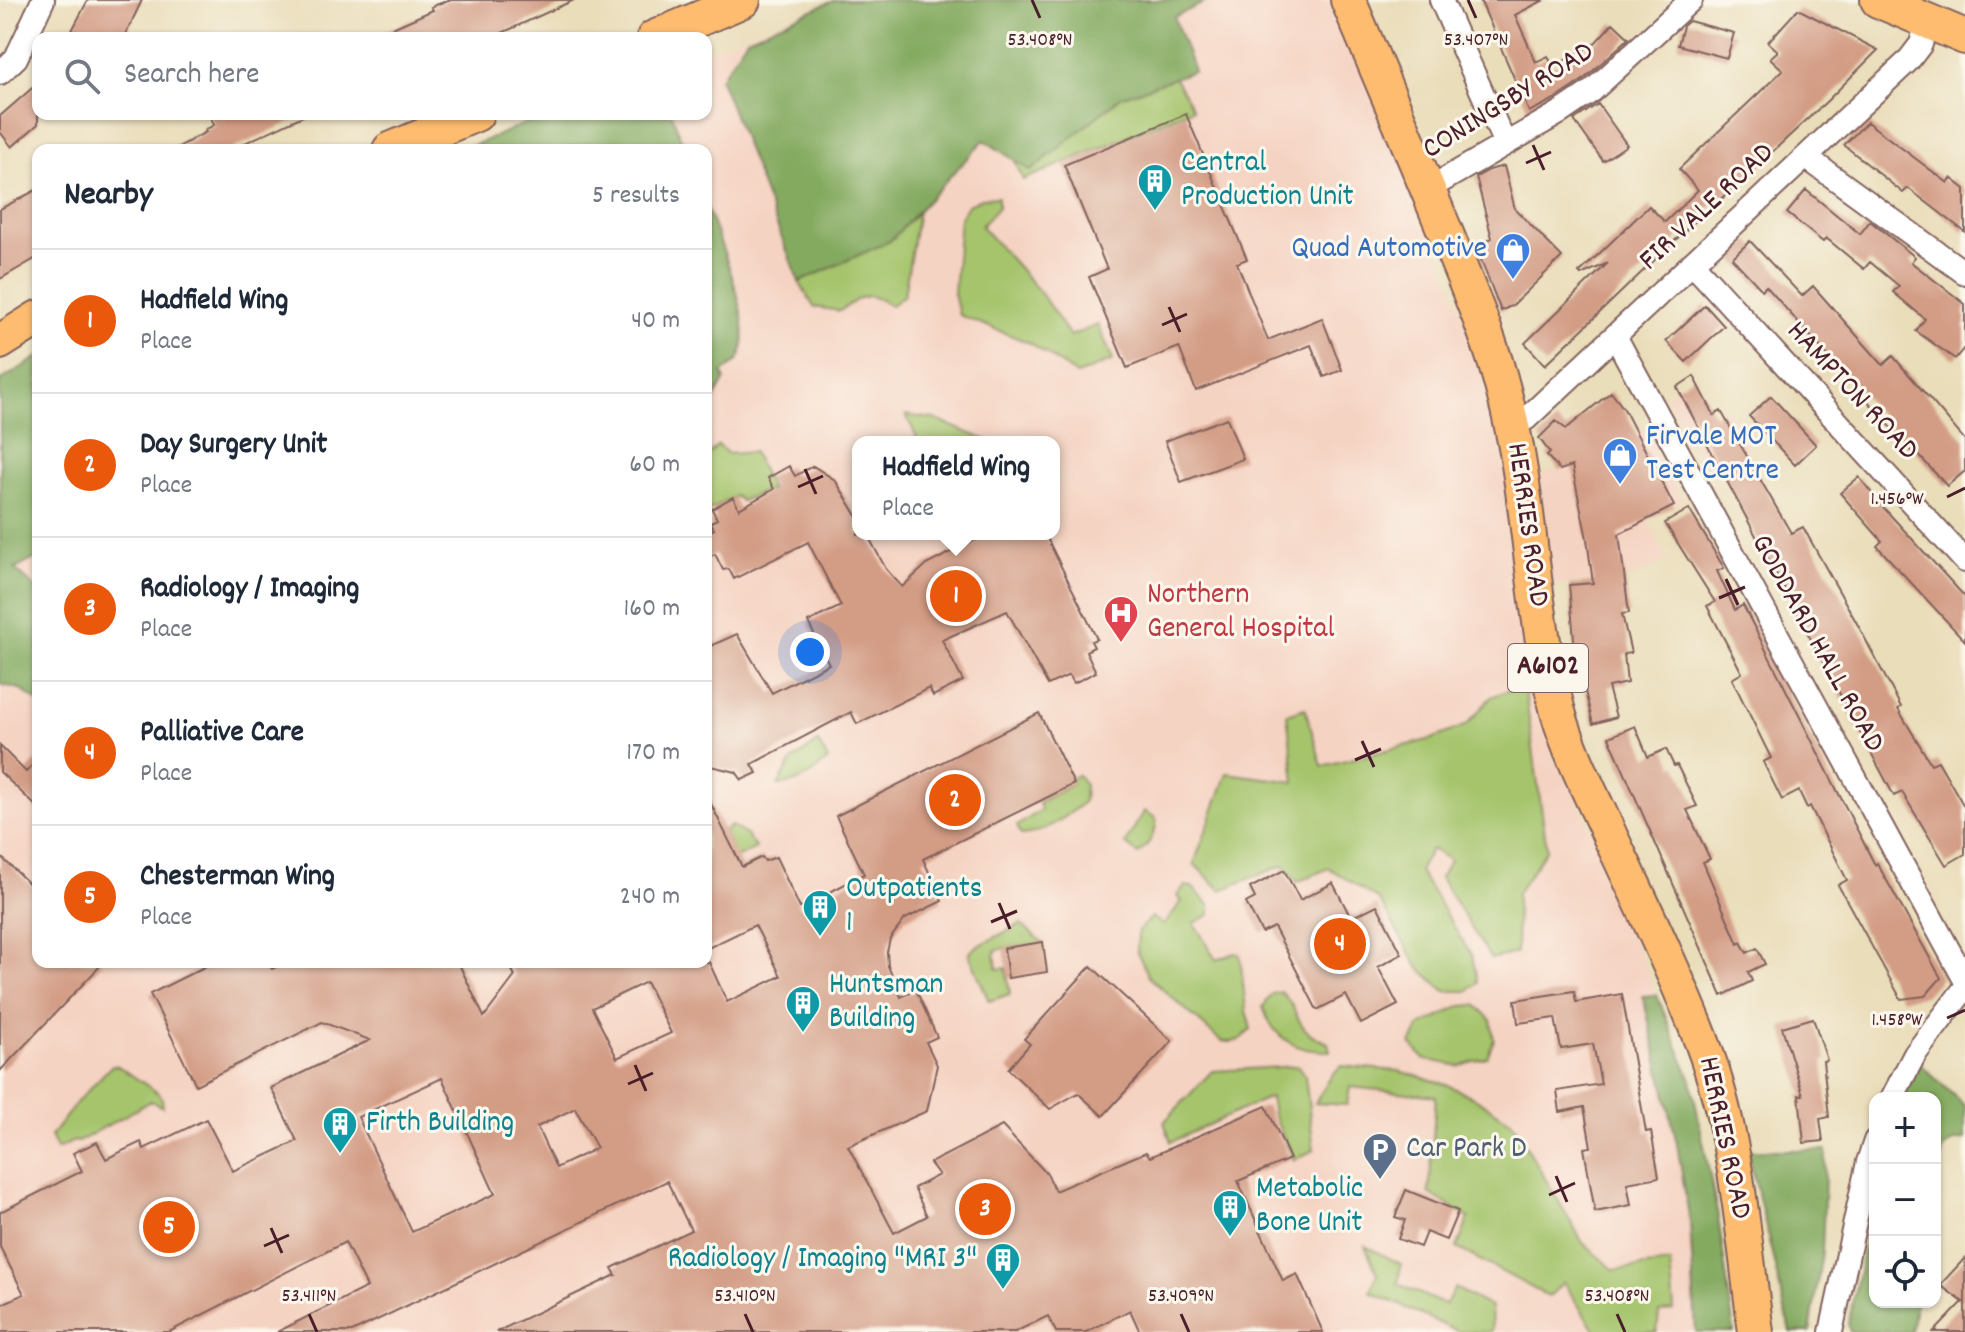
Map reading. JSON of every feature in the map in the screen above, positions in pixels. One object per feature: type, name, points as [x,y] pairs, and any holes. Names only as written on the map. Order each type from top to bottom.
[{"type":"main road","points":[[668,32],[743,0]]},
{"type":"main road","name":"HERRIES ROAD","points":[[1348,0],[1428,189],[1504,390],[1529,522],[1538,611],[1559,716],[1702,1042],[1721,1099],[1733,1154],[1756,1332]]},
{"type":"main road","points":[[1878,0],[1965,37]]},
{"type":"main road","points":[[404,144],[462,120]]},
{"type":"street","points":[[0,73],[16,58],[43,0]]},
{"type":"street","points":[[1441,0],[1505,144]]},
{"type":"street","name":"CONINGSBY ROAD","points":[[1428,189],[1592,91],[1691,0]]},
{"type":"street","name":"FIR VALE ROAD","points":[[1512,424],[1526,419],[1807,158],[1915,53],[1921,44],[1927,21]]},
{"type":"street","points":[[1807,158],[1965,273]]},
{"type":"street","name":"HAMPTON ROAD","points":[[1692,263],[1965,561]]},
{"type":"street","name":"GODDARD HALL ROAD","points":[[1615,336],[1965,980]]},
{"type":"street","points":[[1895,1092],[1915,1054],[1965,988]]},
{"type":"street","points":[[1831,1332],[1869,1163]]},
{"type":"shaded area","name":"Northern General Hospital","points":[[835,0],[1338,0],[1488,377],[1555,744],[1691,1080],[1718,1217],[1734,1332],[0,1332],[0,381],[32,361],[32,968],[712,968],[712,144],[477,144],[533,120],[712,120],[712,50]]},
{"type":"shaded area","points":[[1694,376],[1714,415],[1725,409],[1753,443],[1706,470],[1665,395]]},
{"type":"shaded area","points":[[1645,428],[1682,500],[1647,520],[1667,560],[1633,577],[1547,586],[1535,478],[1616,445]]},
{"type":"green space","points":[[835,0],[1210,0],[1174,17],[1194,71],[1121,97],[1031,171],[984,140],[890,241],[799,282],[720,79],[747,38]]},
{"type":"green space","points":[[1139,41],[1160,53],[1193,109],[1023,180],[1015,161]]},
{"type":"green space","points":[[533,120],[674,120],[683,144],[477,144]]},
{"type":"green space","points":[[998,197],[998,207],[981,226],[1040,292],[1070,336],[1098,325],[1113,360],[1077,375],[1030,343],[959,315],[954,294],[960,218],[968,205],[981,198]]},
{"type":"green space","points":[[918,211],[904,295],[890,306],[864,296],[840,311],[814,307],[799,282],[890,241]]},
{"type":"green space","points":[[712,222],[735,285],[744,329],[743,347],[737,361],[722,373],[725,380],[712,403]]},
{"type":"green space","points":[[32,361],[32,560],[15,569],[32,585],[32,698],[20,689],[0,684],[0,381]]},
{"type":"green space","points":[[906,415],[934,419],[976,436],[916,436]]},
{"type":"green space","points":[[718,445],[728,454],[753,452],[771,489],[741,501],[735,496],[712,509],[712,451]]},
{"type":"green space","points":[[1524,684],[1547,849],[1517,893],[1516,953],[1491,959],[1440,878],[1450,860],[1431,849],[1419,871],[1472,956],[1478,983],[1467,991],[1445,991],[1418,967],[1379,900],[1329,868],[1297,882],[1284,865],[1221,890],[1194,864],[1227,773],[1295,782],[1287,714],[1305,708],[1322,766],[1432,739],[1467,725],[1491,697]]},
{"type":"green space","points":[[818,742],[828,760],[798,781],[778,785],[792,761]]},
{"type":"green space","points":[[1078,775],[1085,785],[1084,801],[1046,828],[1021,835],[1017,826],[1041,810],[1039,803],[1073,784],[1071,778]]},
{"type":"green space","points":[[1144,811],[1156,818],[1156,823],[1152,838],[1138,854],[1125,844]]},
{"type":"green space","points":[[731,826],[745,834],[756,848],[712,870],[712,866],[730,844],[724,831]]},
{"type":"green space","points":[[1185,886],[1192,887],[1210,906],[1210,915],[1194,923],[1216,960],[1235,953],[1240,955],[1251,1029],[1235,1041],[1221,1041],[1149,977],[1137,952],[1138,931],[1152,917],[1164,925],[1182,901],[1177,896]]},
{"type":"green space","points":[[1021,924],[1043,943],[995,951],[997,969],[1006,968],[1010,994],[989,1001],[969,954],[974,948]]},
{"type":"green space","points":[[1281,992],[1302,1026],[1328,1043],[1330,1051],[1297,1046],[1273,1028],[1263,1007],[1272,994]]},
{"type":"green space","points":[[1657,995],[1691,1080],[1718,1217],[1734,1332],[1696,1332],[1690,1222],[1677,1144],[1643,996]]},
{"type":"green space","points":[[1476,1005],[1491,1020],[1494,1040],[1487,1057],[1458,1066],[1424,1059],[1411,1044],[1420,1026],[1461,1006]]},
{"type":"green space","points":[[1920,1064],[1965,1106],[1965,1140],[1954,1141],[1943,1149],[1941,1159],[1941,1092],[1905,1092]]},
{"type":"green space","points":[[112,1065],[158,1093],[163,1107],[151,1101],[78,1142],[57,1149],[51,1136],[77,1102]]},
{"type":"green space","points":[[1298,1066],[1305,1076],[1314,1150],[1294,1160],[1273,1114],[1270,1097],[1171,1142],[1164,1122],[1212,1071]]},
{"type":"green space","points":[[1341,1066],[1399,1071],[1445,1084],[1473,1097],[1512,1122],[1583,1243],[1614,1270],[1670,1263],[1674,1310],[1659,1313],[1657,1332],[1596,1332],[1563,1282],[1549,1297],[1457,1248],[1469,1218],[1429,1193],[1436,1096],[1350,1087],[1347,1105],[1315,1103]]},
{"type":"green space","points":[[1748,1150],[1826,1150],[1822,1252],[1810,1332],[1790,1332]]},
{"type":"green space","points":[[1869,1223],[1869,1308],[1915,1308],[1911,1332],[1850,1332],[1848,1324]]},
{"type":"green space","points":[[1365,1246],[1401,1264],[1398,1284],[1445,1305],[1455,1288],[1491,1307],[1492,1332],[1459,1332],[1371,1292],[1377,1273]]},
{"type":"building","points":[[88,0],[142,0],[127,32],[71,32]]},
{"type":"building","points":[[448,0],[574,0],[504,32],[384,32],[433,10],[431,7]]},
{"type":"building","points":[[1480,0],[1544,0],[1515,15],[1536,62],[1548,56],[1553,67],[1595,43],[1613,23],[1629,38],[1583,80],[1529,112]]},
{"type":"building","points":[[1798,9],[1878,50],[1545,365],[1525,343],[1608,263],[1581,275],[1579,273],[1649,206],[1665,222],[1698,190],[1679,169],[1783,70],[1770,58],[1778,51],[1768,42]]},
{"type":"building","points":[[1689,21],[1734,33],[1727,58],[1678,45],[1683,26]]},
{"type":"building","points":[[32,88],[32,120],[38,120],[38,124],[12,147],[0,132],[0,116]]},
{"type":"building","points":[[1598,104],[1627,145],[1603,161],[1574,120]]},
{"type":"building","name":"Central Production Unit","points":[[1186,114],[1247,259],[1237,263],[1268,340],[1322,318],[1342,370],[1324,377],[1311,345],[1196,391],[1179,347],[1127,368],[1089,277],[1107,269],[1064,165]]},
{"type":"building","points":[[212,120],[294,120],[243,144],[184,144],[214,125]]},
{"type":"building","points":[[1867,122],[1948,183],[1951,178],[1965,189],[1965,232],[1908,188],[1903,193],[1844,145]]},
{"type":"building","name":"Quad Automotive","points":[[1504,166],[1515,209],[1562,257],[1513,305],[1501,311],[1476,247],[1492,238],[1476,177]]},
{"type":"building","points":[[1806,190],[1860,234],[1870,221],[1915,257],[1911,262],[1965,304],[1965,347],[1955,359],[1916,331],[1925,319],[1893,292],[1899,286],[1870,262],[1864,269],[1826,238],[1823,242],[1787,213]]},
{"type":"building","points":[[32,192],[32,260],[0,279],[0,209]]},
{"type":"building","points":[[1750,241],[1802,296],[1813,286],[1883,365],[1893,356],[1965,440],[1965,471],[1947,486],[1913,452],[1766,286],[1762,290],[1732,258]]},
{"type":"building","points":[[1705,305],[1724,326],[1686,362],[1666,341]]},
{"type":"building","points":[[1694,376],[1714,415],[1721,411],[1791,533],[1803,527],[1901,707],[1898,709],[1931,764],[1938,761],[1965,808],[1965,854],[1946,865],[1902,792],[1894,796],[1677,387]]},
{"type":"building","points":[[1611,392],[1624,409],[1674,506],[1619,534],[1629,613],[1622,614],[1631,653],[1624,654],[1627,683],[1608,687],[1616,717],[1593,724],[1575,650],[1569,585],[1593,583],[1587,539],[1572,466],[1560,470],[1547,456],[1550,453],[1539,438],[1556,421],[1566,429]]},
{"type":"building","points":[[1771,396],[1816,445],[1795,465],[1749,416]]},
{"type":"building","points":[[1227,418],[1243,459],[1181,482],[1165,441]]},
{"type":"building","points":[[789,466],[795,476],[813,466],[835,480],[852,507],[852,540],[870,540],[886,569],[902,587],[926,565],[974,540],[1048,540],[1097,639],[1091,641],[1094,647],[1086,651],[1096,672],[1074,683],[1069,675],[1048,685],[1007,611],[942,640],[963,681],[933,696],[929,688],[857,724],[851,712],[752,764],[757,773],[742,780],[736,772],[712,766],[712,645],[737,634],[772,693],[829,664],[808,622],[841,606],[808,542],[734,579],[729,569],[723,570],[715,554],[712,555],[712,522],[717,519],[712,509],[733,497],[739,509],[774,489],[768,478]]},
{"type":"building","points":[[1859,477],[1965,597],[1965,641],[1877,546],[1882,541],[1840,493]]},
{"type":"building","points":[[1689,509],[1724,568],[1717,571],[1735,610],[1743,605],[1875,865],[1877,863],[1941,978],[1925,996],[1901,999],[1838,885],[1847,880],[1810,806],[1807,808],[1799,791],[1782,800],[1763,762],[1771,758],[1732,679],[1742,673],[1707,606],[1715,602],[1665,523]]},
{"type":"building","points":[[1039,713],[1074,784],[923,859],[942,901],[905,919],[890,939],[887,952],[888,966],[901,997],[916,990],[937,1037],[926,1042],[937,1065],[927,1111],[848,1146],[894,1233],[927,1216],[914,1188],[939,1175],[930,1163],[1002,1126],[1048,1175],[1055,1191],[1146,1152],[1150,1157],[1266,1106],[1290,1159],[1238,1181],[1283,1281],[1297,1274],[1323,1332],[1140,1332],[1130,1310],[1086,1332],[1056,1332],[1048,1316],[1015,1332],[496,1332],[616,1275],[612,1268],[691,1230],[667,1181],[352,1332],[277,1332],[367,1287],[345,1242],[169,1332],[0,1332],[0,1305],[24,1294],[0,1247],[0,1212],[82,1171],[73,1153],[97,1142],[106,1159],[141,1142],[144,1149],[206,1119],[233,1171],[297,1141],[271,1088],[370,1040],[322,1022],[196,1085],[150,994],[202,968],[461,968],[484,1017],[515,976],[511,968],[712,968],[727,1002],[781,976],[755,925],[712,946],[712,806],[742,867],[762,857],[765,861],[776,857],[800,908],[864,874],[836,816]],"holes":[[[646,982],[671,1033],[617,1058],[592,1008]],[[442,1078],[495,1194],[412,1232],[358,1117]],[[575,1108],[597,1148],[556,1168],[537,1127]]]},
{"type":"building","points":[[1635,726],[1648,757],[1666,749],[1674,766],[1677,765],[1697,806],[1687,810],[1710,859],[1703,862],[1738,944],[1741,942],[1747,953],[1757,948],[1765,964],[1748,972],[1752,981],[1722,996],[1609,737]]},
{"type":"building","points":[[0,746],[26,772],[32,766],[32,802],[0,772]]},
{"type":"building","points":[[0,856],[32,886],[32,968],[98,968],[0,1071]]},
{"type":"building","points":[[1284,870],[1300,900],[1333,883],[1351,918],[1377,905],[1402,954],[1378,967],[1398,1005],[1361,1024],[1346,995],[1317,1010],[1274,927],[1262,933],[1246,903],[1255,898],[1250,888]]},
{"type":"building","points":[[1043,942],[1047,972],[1008,978],[1004,948]]},
{"type":"building","points":[[1091,966],[1172,1041],[1103,1116],[1078,1093],[1050,1109],[1008,1069],[1030,1044],[1024,1039]]},
{"type":"building","points":[[1574,991],[1576,1002],[1622,994],[1646,1132],[1651,1131],[1659,1177],[1627,1183],[1631,1205],[1595,1212],[1584,1148],[1591,1147],[1584,1107],[1560,1112],[1557,1091],[1601,1084],[1593,1044],[1561,1049],[1555,1018],[1518,1023],[1515,1000]]},
{"type":"building","points":[[1813,1018],[1827,1060],[1823,1061],[1829,1117],[1820,1119],[1823,1141],[1804,1143],[1799,1095],[1803,1095],[1782,1027]]},
{"type":"building","points":[[1406,1190],[1458,1211],[1446,1240],[1426,1232],[1420,1247],[1398,1239],[1405,1220],[1395,1217]]},
{"type":"building","points":[[1965,1258],[1965,1332],[1934,1332],[1963,1302],[1941,1284]]},
{"type":"place","name":"Central Production Unit","points":[[1155,212]]},
{"type":"place","name":"Quad Automotive","points":[[1513,281]]},
{"type":"place","name":"Firvale MOT Test Centre","points":[[1620,486]]},
{"type":"place","name":"Hadfield Wing","points":[[956,596]]},
{"type":"place","name":"Northern General Hospital","points":[[1121,644]]},
{"type":"place","name":"Day Surgery Unit","points":[[955,800]]},
{"type":"place","name":"Outpatients 1","points":[[820,938]]},
{"type":"place","name":"Palliative Care","points":[[1340,944]]},
{"type":"place","name":"Huntsman Building","points":[[803,1034]]},
{"type":"place","name":"Firth Building","points":[[340,1155]]},
{"type":"place","name":"Car Park D","points":[[1380,1181]]},
{"type":"place","name":"Radiology / Imaging","points":[[985,1209]]},
{"type":"place","name":"Chesterman Wing","points":[[169,1227]]},
{"type":"place","name":"Metabolic Bone Unit","points":[[1230,1238]]},
{"type":"place","name":"Radiology / Imaging \"MRI 3\"","points":[[1003,1291]]}]
